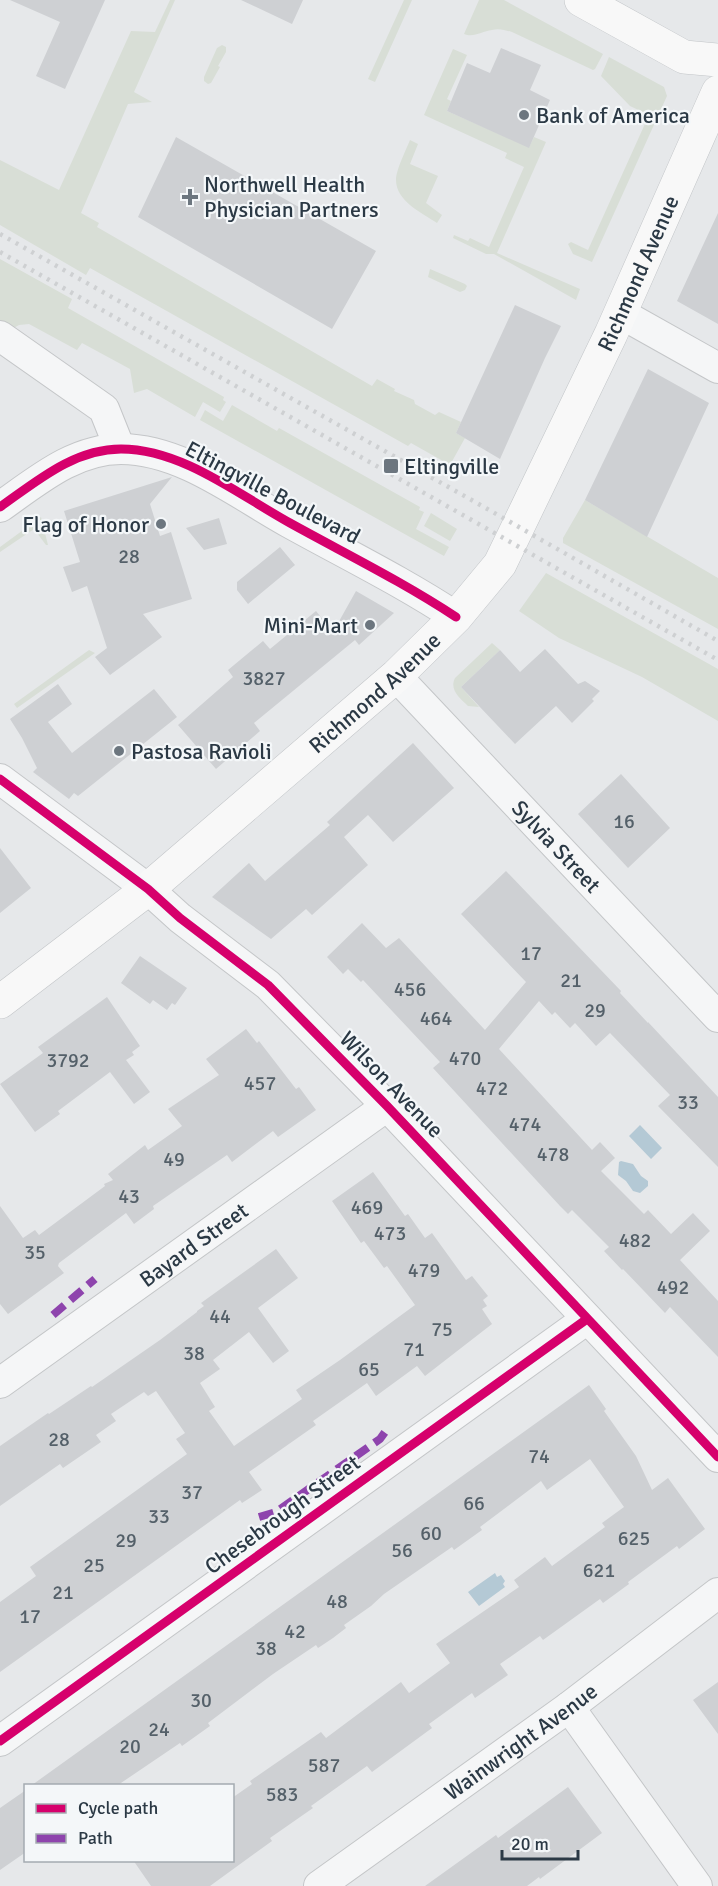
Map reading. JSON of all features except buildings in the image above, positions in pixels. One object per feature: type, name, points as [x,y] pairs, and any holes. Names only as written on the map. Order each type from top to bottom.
[{"type":"main road","points":[[581,0],[684,57],[718,60]]},
{"type":"main road","name":"Richmond Avenue","points":[[0,1002],[148,889],[396,676],[456,617],[500,564],[620,313],[718,92]]},
{"type":"street","points":[[620,313],[718,368]]},
{"type":"street","points":[[0,336],[104,409],[120,449]]},
{"type":"street","name":"Eltingville Boulevard","points":[[0,507],[60,465],[88,454],[120,449],[153,453],[183,462],[421,594],[456,617]]},
{"type":"street","name":"Sylvia Street","points":[[396,676],[718,1017]]},
{"type":"street","name":"Wilson Avenue","points":[[0,779],[148,889],[180,918],[268,985],[387,1107],[718,1457]]},
{"type":"street","name":"Bayard Street","points":[[0,1383],[387,1107]]},
{"type":"street","name":"Chesebrough Street","points":[[0,1741],[587,1319]]},
{"type":"street","name":"Wainwright Avenue","points":[[323,1885],[569,1707],[718,1593]]},
{"type":"street","points":[[569,1707],[697,1886]]},
{"type":"shaded area","points":[[170,0],[175,0],[134,92],[152,102],[128,104],[81,213],[99,223],[97,227],[372,386],[377,379],[435,415],[439,412],[461,422],[456,433],[465,438],[450,465],[411,443],[408,446],[90,268],[86,275],[0,225],[0,160],[59,190],[131,31],[155,32]]},
{"type":"shaded area","points":[[404,0],[412,0],[375,82],[368,79]]},
{"type":"shaded area","points":[[479,0],[504,0],[603,54],[593,70],[502,29],[475,35],[464,34]]},
{"type":"shaded area","points":[[222,45],[226,47],[226,52],[211,83],[208,84],[204,81],[204,77],[217,48]]},
{"type":"shaded area","points":[[453,49],[467,55],[447,99],[451,101],[447,111],[529,147],[534,137],[546,142],[497,253],[580,289],[576,300],[494,254],[486,254],[453,238],[454,235],[468,241],[470,238],[489,247],[524,167],[505,158],[507,153],[424,115]]},
{"type":"shaded area","points":[[609,57],[664,87],[667,96],[592,262],[573,254],[568,244],[571,242],[588,250],[649,115],[630,106],[601,76]]},
{"type":"shaded area","points":[[410,140],[418,144],[410,164],[438,176],[426,203],[442,215],[437,223],[411,206],[397,187],[398,171]]},
{"type":"shaded area","points":[[0,259],[72,299],[68,308],[224,397],[223,400],[226,402],[220,412],[203,402],[195,417],[147,389],[134,393],[130,369],[82,343],[77,350],[29,324],[19,325],[10,330],[0,324]]},
{"type":"shaded area","points":[[430,269],[465,284],[467,286],[465,290],[460,292],[428,277]]},
{"type":"shaded area","points":[[232,405],[277,431],[279,428],[420,507],[419,510],[424,512],[416,529],[449,547],[444,556],[200,420],[205,410],[223,421]]},
{"type":"shaded area","points":[[585,500],[718,578],[718,629],[563,543],[563,538]]},
{"type":"shaded area","points":[[431,513],[457,529],[450,541],[424,526]]},
{"type":"shaded area","points":[[41,517],[48,545],[34,529],[0,552],[0,547]]},
{"type":"shaded area","points":[[546,573],[718,669],[718,721],[642,677],[559,638],[519,611]]},
{"type":"shaded area","points":[[492,643],[500,650],[461,687],[479,707],[468,706],[454,690],[455,678]]},
{"type":"shaded area","points":[[89,650],[95,653],[17,708],[14,704]]},
{"type":"water","points":[[640,1125],[662,1148],[651,1159],[629,1136]]},
{"type":"water","points":[[621,1161],[633,1164],[641,1176],[648,1181],[648,1186],[640,1193],[633,1191],[618,1175]]},
{"type":"water","points":[[495,1573],[497,1577],[501,1575],[505,1581],[503,1584],[505,1587],[479,1606],[468,1592]]},
{"type":"railway","points":[[0,234],[718,641]]},
{"type":"railway","points":[[0,252],[718,660]]},
{"type":"marked path","points":[[53,1315],[95,1279]]},
{"type":"marked path","points":[[259,1517],[276,1512],[380,1439],[385,1432]]},
{"type":"cycle path","points":[[0,507],[42,477],[87,454],[121,449],[144,451],[188,465],[209,475],[456,617]]},
{"type":"cycle path","points":[[0,779],[148,889],[180,918],[268,985],[387,1106],[718,1457]]},
{"type":"cycle path","points":[[0,1741],[587,1319]]},
{"type":"place","name":"Bank of America","points":[[524,115]]},
{"type":"place","name":"Northwell Health Physician Partners","points":[[190,197]]},
{"type":"place","name":"Eltingville","points":[[391,466]]},
{"type":"place","name":"Flag of Honor","points":[[161,524]]},
{"type":"place","name":"Mini-Mart","points":[[370,625]]},
{"type":"place","name":"Pastosa Ravioli","points":[[119,751]]}]
